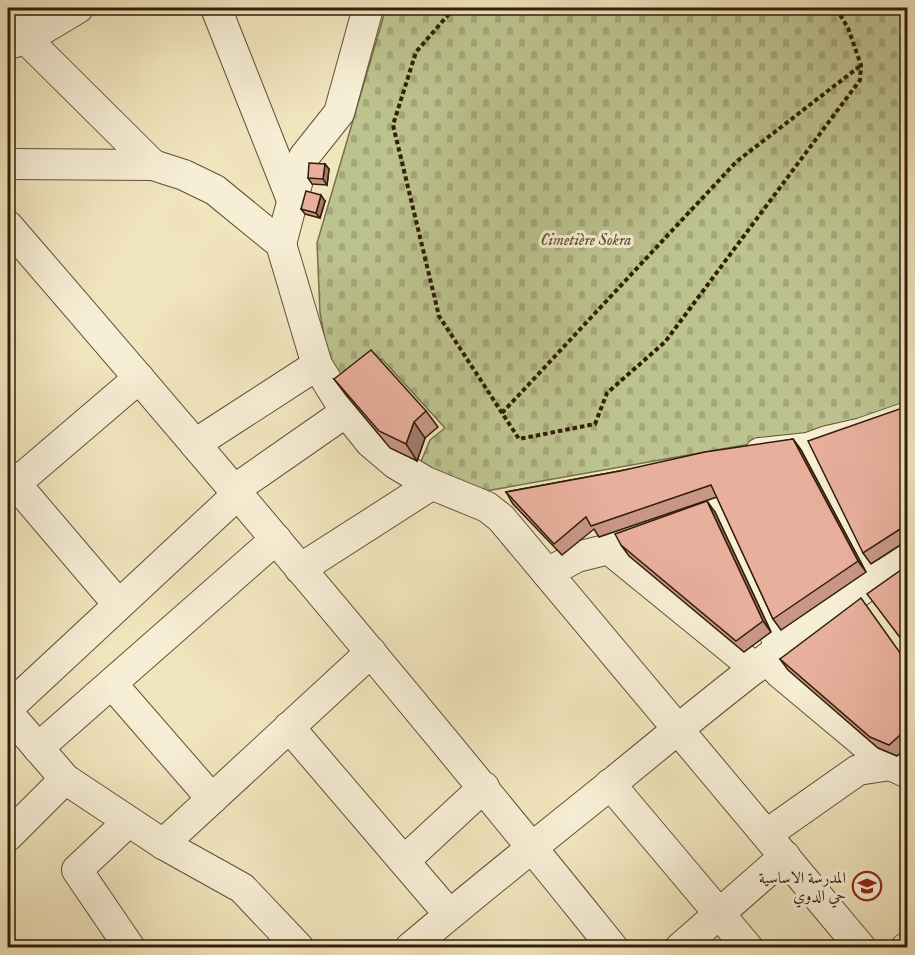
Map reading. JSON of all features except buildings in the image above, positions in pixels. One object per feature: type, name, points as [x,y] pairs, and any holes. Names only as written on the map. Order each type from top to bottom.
[{"type":"street","points":[[216,8],[292,200]]},
{"type":"street","points":[[368,8],[339,113],[304,158],[281,244],[317,365],[345,412],[370,442],[396,464],[431,485],[487,507],[501,518],[861,948]]},
{"type":"street","points":[[70,13],[14,35],[153,165]]},
{"type":"street","points":[[8,164],[153,165],[184,175],[215,190],[281,244]]},
{"type":"street","points":[[8,226],[371,652],[484,787],[613,948]]},
{"type":"street","points":[[195,444],[317,365]]},
{"type":"street","points":[[118,604],[11,479],[139,378]]},
{"type":"street","points":[[8,708],[236,492],[345,412]]},
{"type":"street","points":[[729,456],[808,448],[908,417]]},
{"type":"street","points":[[808,448],[872,582]]},
{"type":"street","points":[[300,568],[431,485]]},
{"type":"street","points":[[487,507],[519,493]]},
{"type":"street","points":[[547,573],[577,558],[609,549],[713,502],[720,507],[728,521],[767,658]]},
{"type":"street","points":[[38,748],[276,539]]},
{"type":"street","points":[[609,549],[767,658],[780,673],[902,762]]},
{"type":"street","points":[[410,948],[532,846],[767,658],[872,582],[908,559]]},
{"type":"street","points":[[163,844],[371,652]]},
{"type":"street","points":[[112,684],[212,799]]},
{"type":"street","points":[[8,713],[65,780],[163,844],[242,888],[299,948]]},
{"type":"street","points":[[289,727],[449,914]]},
{"type":"street","points":[[680,948],[718,914],[776,845],[858,770],[902,762]]},
{"type":"street","points":[[8,836],[65,780]]},
{"type":"street","points":[[610,784],[748,948]]},
{"type":"street","points":[[404,861],[484,787]]},
{"type":"street","points":[[128,822],[77,870],[130,948]]},
{"type":"path","points":[[454,8],[416,52],[393,125],[439,316],[519,439],[595,424],[607,393],[665,342],[860,80],[861,65],[848,28],[836,8]]},
{"type":"path","points":[[502,413],[736,162],[861,65]]},
{"type":"green space","name":"Cimetière Sokra","points":[[386,8],[907,8],[908,404],[818,432],[486,491],[420,464],[430,440],[445,428],[382,359],[343,389],[327,352],[320,313],[317,243]]},
{"type":"place","name":"المدرسة الاساسية حي الدوي","points":[[867,886]]}]
